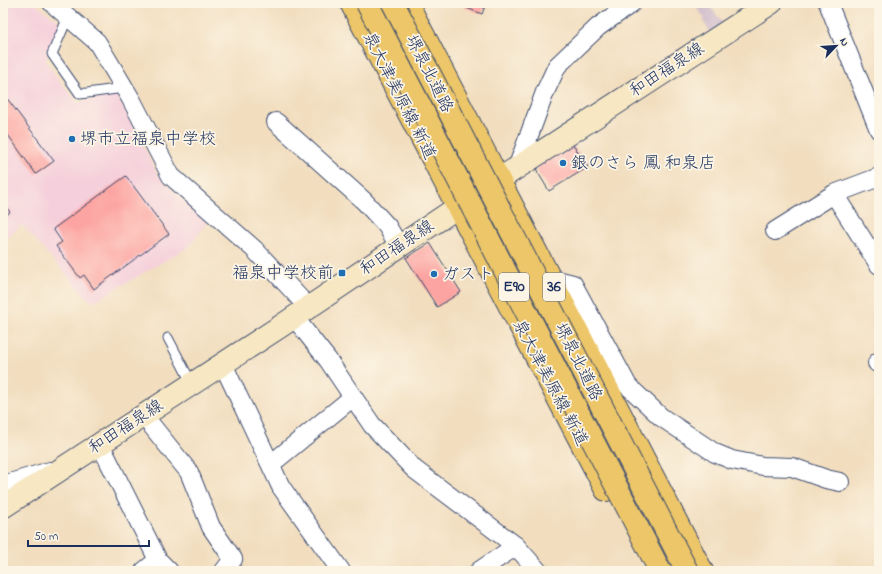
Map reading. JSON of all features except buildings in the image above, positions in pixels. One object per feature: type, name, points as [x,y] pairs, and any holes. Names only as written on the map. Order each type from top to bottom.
[{"type":"main road","name":"泉大津美原線 新道","points":[[351,3],[649,571]]},
{"type":"main road","name":"堺泉北道路","points":[[367,3],[660,571]]},
{"type":"main road","name":"堺泉北道路","points":[[393,3],[686,571]]},
{"type":"main road","name":"36","points":[[407,3],[702,571]]},
{"type":"main road","name":"和田福泉線","points":[[3,507],[223,364],[498,180],[771,3]]},
{"type":"street","points":[[52,3],[97,42],[124,88],[171,176],[254,249],[301,312],[328,360],[372,425],[414,469],[516,546],[538,571]]},
{"type":"street","points":[[517,168],[545,92],[557,66],[598,27],[632,3]]},
{"type":"street","points":[[828,3],[879,130]]},
{"type":"street","points":[[276,122],[364,200],[387,226],[399,246]]},
{"type":"street","points":[[775,231],[834,194],[879,177]]},
{"type":"street","points":[[834,194],[879,265]]},
{"type":"street","points":[[549,278],[573,284],[628,386],[661,417],[715,453],[732,460],[763,466],[792,467],[826,479],[840,482]]},
{"type":"street","points":[[223,364],[281,487],[341,571]]},
{"type":"street","points":[[271,464],[353,397]]},
{"type":"street","points":[[144,416],[189,472],[211,527],[233,559],[224,571]]},
{"type":"street","points":[[100,444],[157,567]]},
{"type":"street","points":[[3,485],[63,468]]},
{"type":"street","points":[[479,571],[516,546]]},
{"type":"lane","points":[[68,17],[52,54],[80,94],[124,88]]},
{"type":"lane","points":[[168,338],[192,384]]},
{"type":"shaded area","name":"堺市立福泉中学校","points":[[3,3],[34,3],[64,25],[45,61],[78,103],[115,90],[158,175],[207,222],[190,246],[95,301],[89,300],[22,225],[3,240]]},
{"type":"shaded area","points":[[707,3],[723,23],[710,32],[703,21],[705,19],[694,4]]},
{"type":"place","name":"堺市立福泉中学校","points":[[72,139]]},
{"type":"place","name":"銀のさら 鳳 和泉店","points":[[563,163]]},
{"type":"place","name":"福泉中学校前","points":[[342,273]]},
{"type":"place","name":"ガスト","points":[[434,274]]}]
